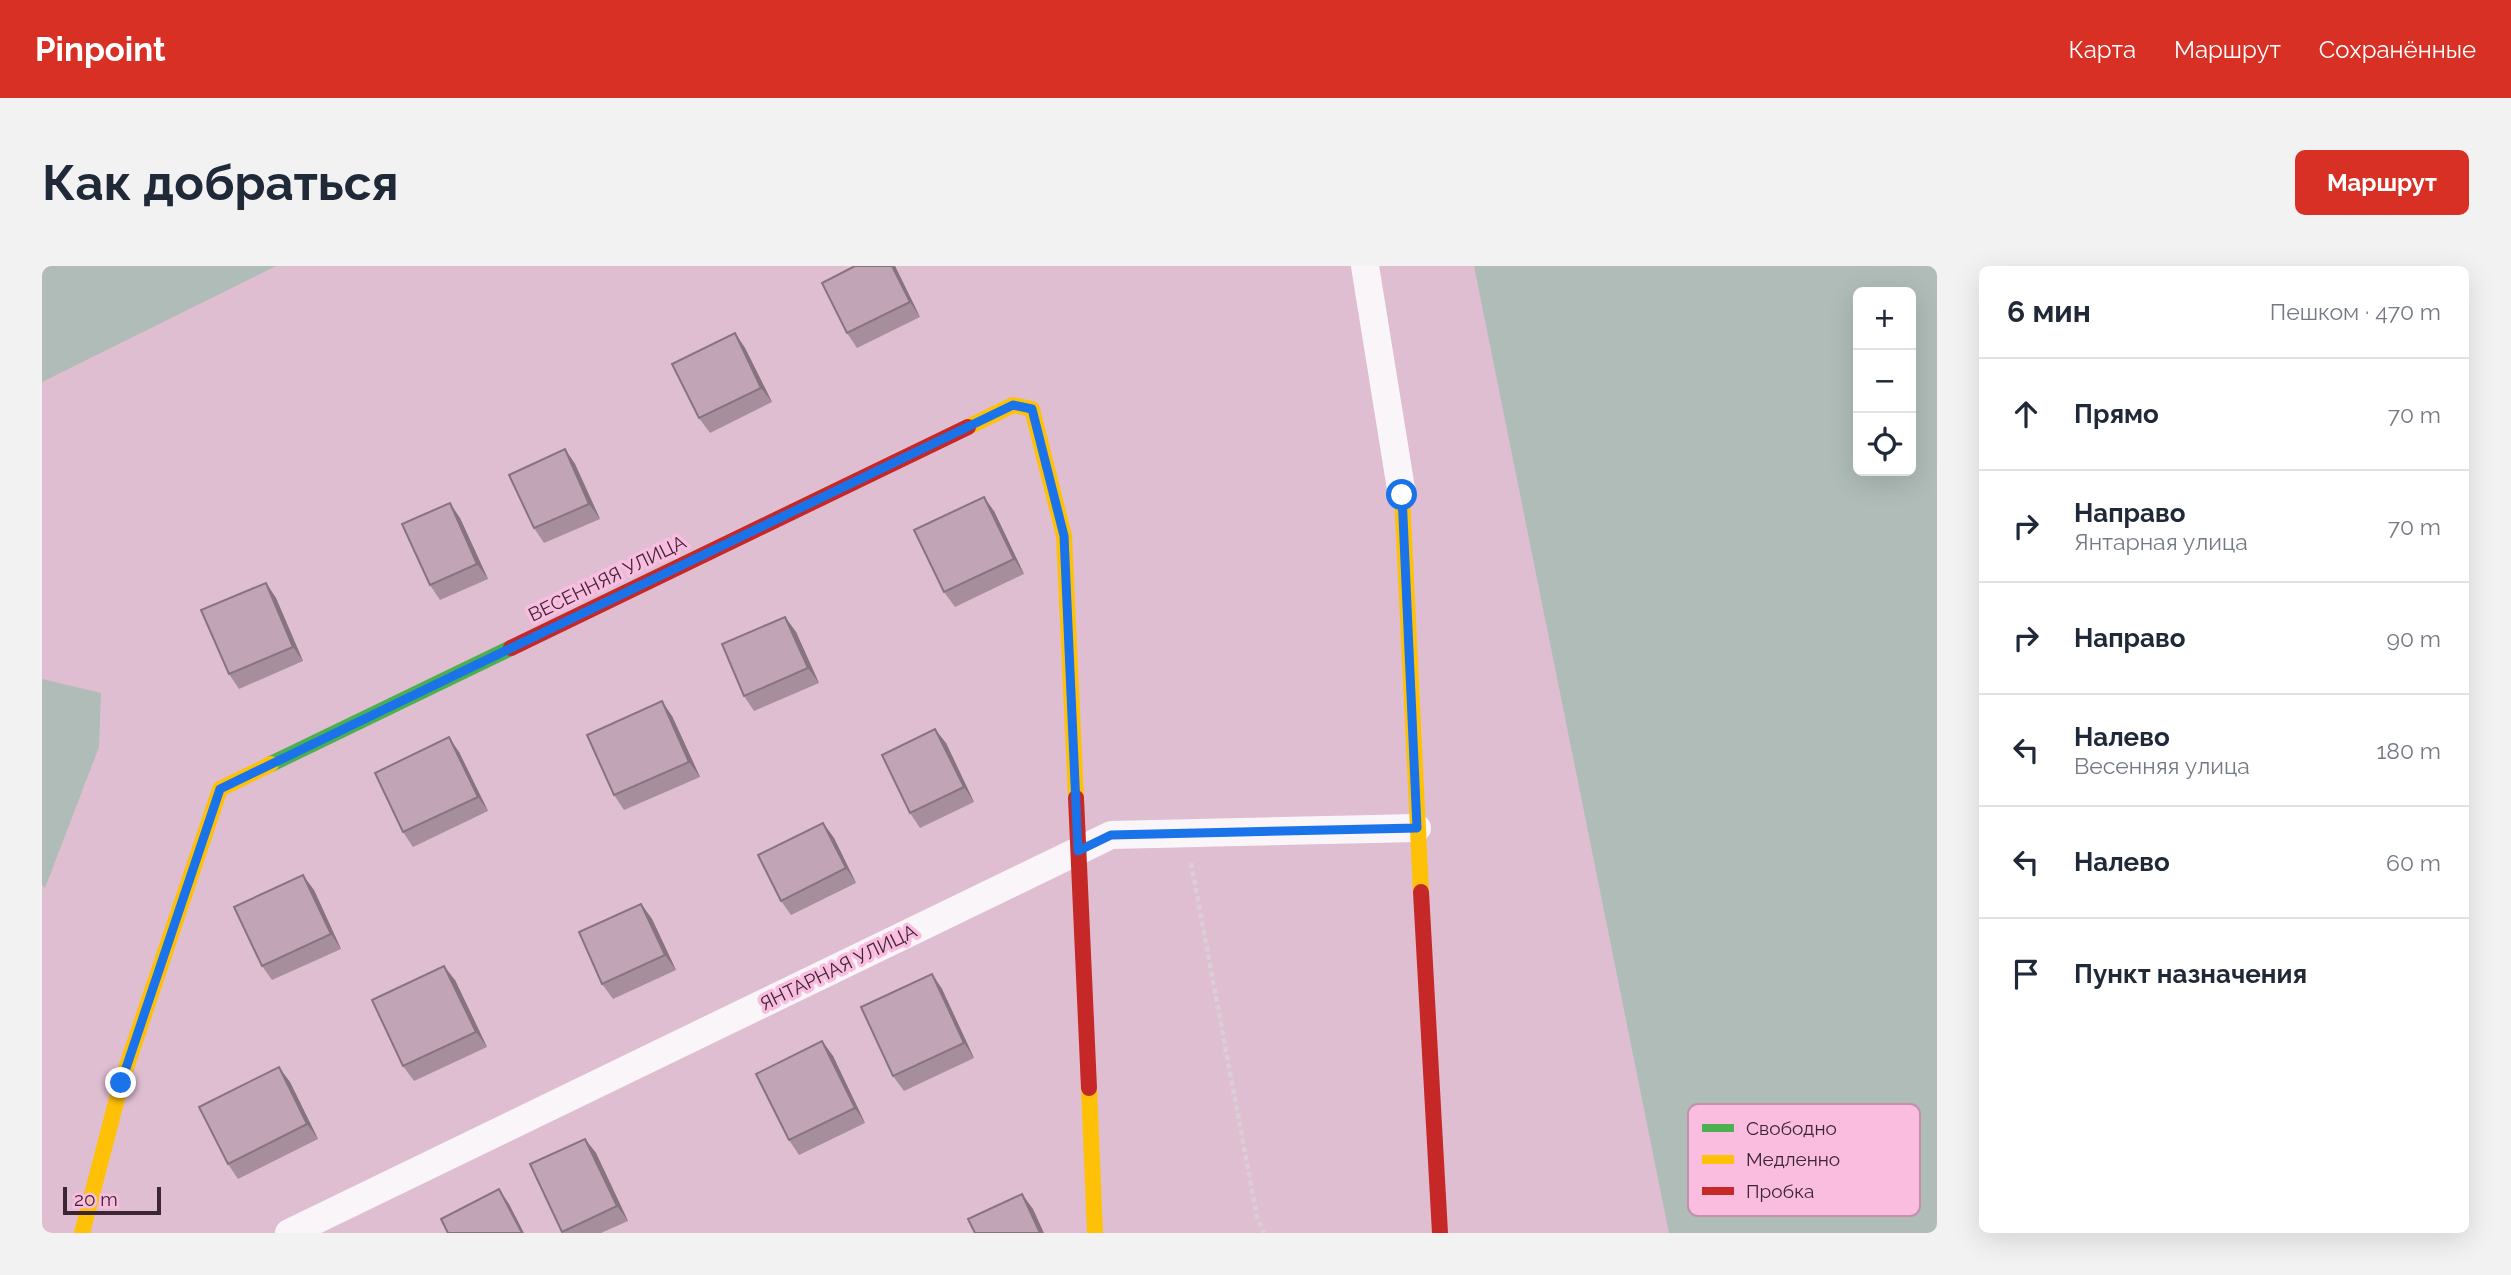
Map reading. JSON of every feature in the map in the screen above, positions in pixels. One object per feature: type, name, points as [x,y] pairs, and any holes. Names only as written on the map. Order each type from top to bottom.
[{"type":"street","points":[[1365,266],[1402,495],[1417,828],[1440,1233]]},
{"type":"street","name":"ВЕСЕННЯЯ УЛИЦА","points":[[82,1233],[121,1083],[220,789],[1013,405],[1032,409],[1064,536],[1078,851]]},
{"type":"street","name":"ЯНТАРНАЯ УЛИЦА","points":[[289,1233],[1111,835],[1417,828]]},
{"type":"street","points":[[1078,851],[1096,1233]]},
{"type":"path","points":[[1185,833],[1257,1217],[1264,1233]]},
{"type":"shaded area","points":[[42,266],[276,266],[42,382]]},
{"type":"shaded area","points":[[1474,266],[1937,266],[1937,1233],[1669,1233]]},
{"type":"shaded area","points":[[42,679],[101,693],[99,747],[45,888],[42,885]]},
{"type":"building","points":[[855,266],[892,266],[910,302],[847,333],[822,283]]},
{"type":"building","points":[[735,333],[761,388],[699,418],[672,364]]},
{"type":"building","points":[[565,449],[589,504],[534,528],[509,475]]},
{"type":"building","points":[[984,497],[1014,559],[944,592],[914,530]]},
{"type":"building","points":[[450,503],[477,564],[430,585],[402,524]]},
{"type":"building","points":[[266,583],[293,647],[229,674],[201,610]]},
{"type":"building","points":[[785,617],[808,668],[744,696],[722,644]]},
{"type":"building","points":[[662,701],[689,762],[614,795],[587,735]]},
{"type":"building","points":[[935,729],[964,787],[910,813],[882,755]]},
{"type":"building","points":[[449,737],[478,797],[403,832],[375,773]]},
{"type":"building","points":[[823,823],[846,868],[781,901],[758,855]]},
{"type":"building","points":[[303,875],[331,934],[262,966],[234,907]]},
{"type":"building","points":[[641,904],[665,955],[602,984],[579,932]]},
{"type":"building","points":[[444,966],[476,1032],[403,1066],[372,1000]]},
{"type":"building","points":[[932,974],[964,1043],[893,1076],[861,1007]]},
{"type":"building","points":[[822,1041],[855,1108],[789,1140],[756,1074]]},
{"type":"building","points":[[279,1067],[307,1124],[228,1164],[199,1107]]},
{"type":"building","points":[[585,1139],[617,1206],[562,1232],[530,1164]]},
{"type":"building","points":[[499,1189],[522,1233],[448,1233],[441,1219]]},
{"type":"building","points":[[1022,1194],[1040,1233],[975,1233],[968,1219]]},
{"type":"traffic: fast","points":[[271,764],[511,648]]},
{"type":"traffic: slow","points":[[968,427],[1013,405],[1032,409],[1064,536],[1076,798]]},
{"type":"traffic: slow","points":[[1402,495],[1421,892]]},
{"type":"traffic: slow","points":[[82,1233],[121,1083],[220,789],[271,764]]},
{"type":"traffic: slow","points":[[1089,1088],[1095,1233]]},
{"type":"traffic: jam","points":[[511,648],[968,427]]},
{"type":"traffic: jam","points":[[1076,798],[1089,1088]]},
{"type":"traffic: jam","points":[[1421,892],[1440,1233]]},
{"type":"route","points":[[121,1083],[220,789],[1013,405],[1032,409],[1064,536],[1078,851],[1111,835],[1417,828],[1402,495]]}]
